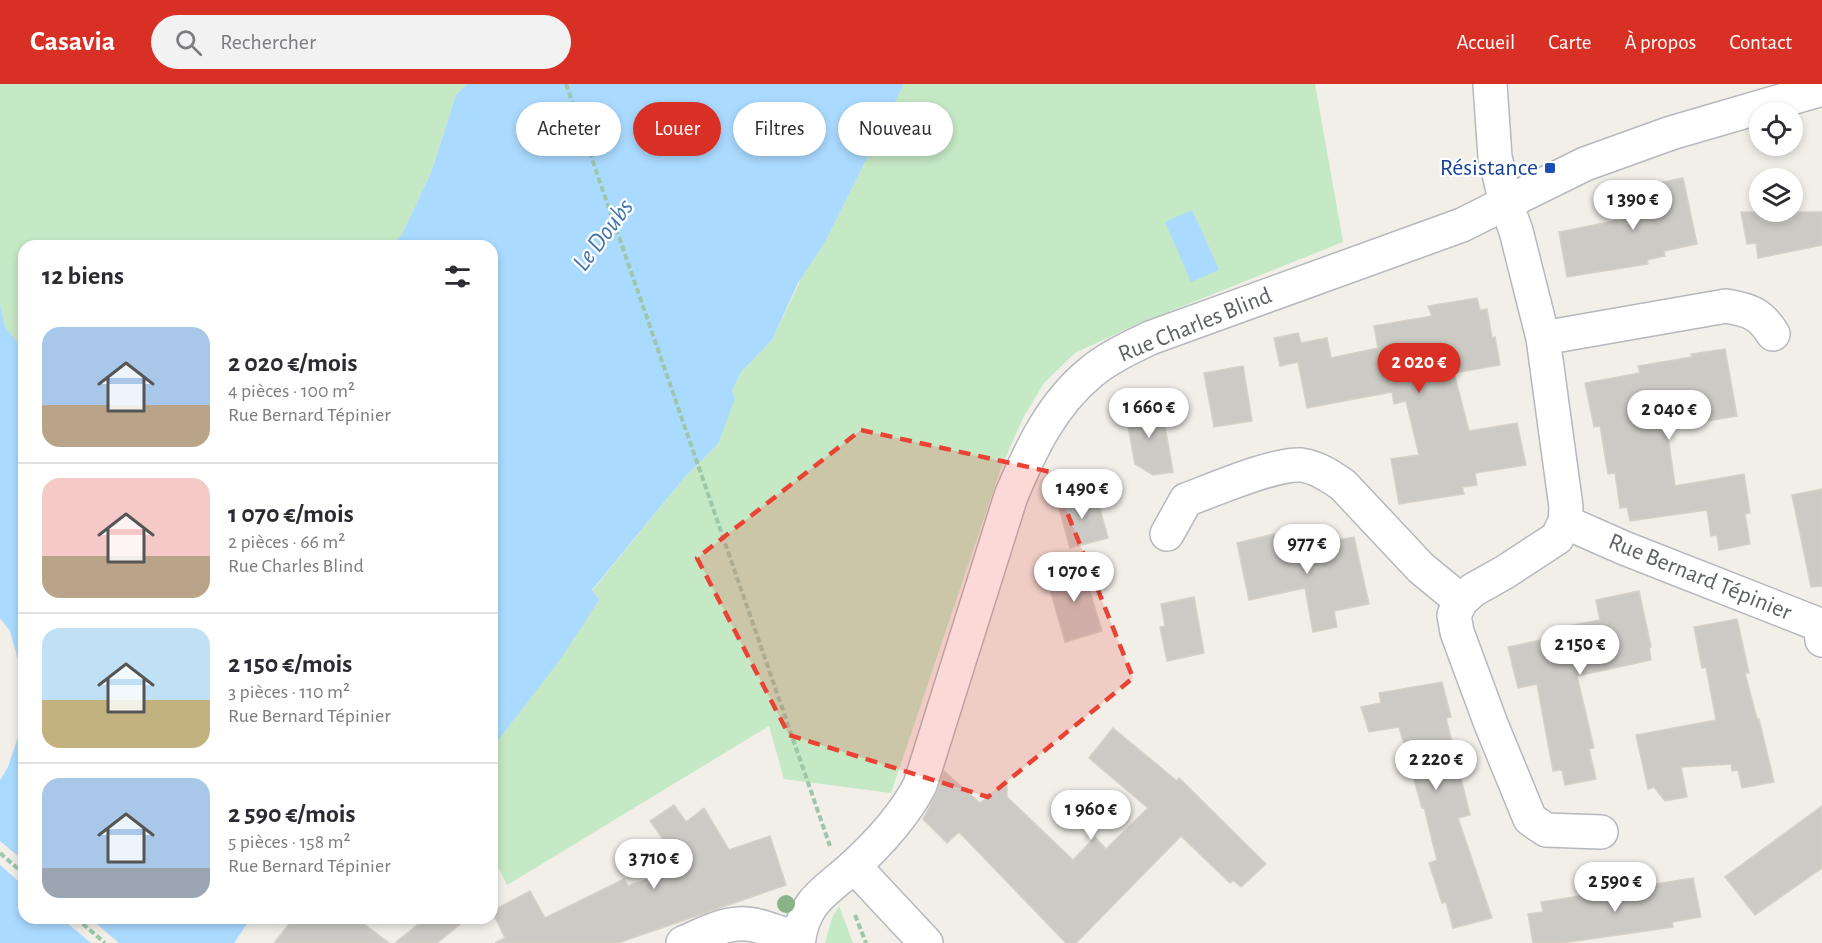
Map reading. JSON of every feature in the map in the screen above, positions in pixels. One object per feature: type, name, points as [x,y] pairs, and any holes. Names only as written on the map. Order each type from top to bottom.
[{"type":"street","points":[[1490,84],[1495,157],[1543,338],[1566,507],[1566,522],[1557,538],[1473,590],[1461,601],[1454,615],[1457,632],[1491,724],[1530,819],[1545,830],[1601,832]]},
{"type":"street","name":"Rue Charles Blind","points":[[798,940],[804,919],[816,898],[847,871],[909,806],[920,785],[1011,496],[1041,432],[1057,407],[1090,372],[1150,338],[1462,225],[1596,160],[1671,133],[1822,89]]},
{"type":"street","points":[[1543,338],[1726,306],[1747,310],[1765,321],[1773,334]]},
{"type":"street","points":[[1167,534],[1186,500],[1279,467],[1302,465],[1329,475],[1343,485],[1421,568],[1461,601]]},
{"type":"street","name":"Rue Bernard Tépinier","points":[[1566,522],[1624,548],[1820,624],[1822,640]]},
{"type":"street","points":[[847,871],[926,943]]},
{"type":"street","points":[[683,943],[730,924],[742,923],[752,924],[798,940]]},
{"type":"path","points":[[566,84],[711,499],[847,871],[866,943]]},
{"type":"path","points":[[0,853],[18,869]]},
{"type":"path","points":[[83,924],[105,943]]},
{"type":"highlighted area","points":[[861,430],[1051,472],[1133,678],[988,797],[789,735],[697,558]]},
{"type":"green space","points":[[0,84],[467,84],[456,95],[431,173],[398,240],[18,240],[18,343],[4,327],[0,303]]},
{"type":"green space","points":[[904,84],[1315,84],[1343,242],[1131,327],[1075,353],[1044,383],[1023,418],[1001,468],[891,793],[784,779],[769,726],[507,885],[498,867],[498,740],[599,600],[592,591],[684,478],[718,444],[732,391],[741,372],[772,340],[802,277],[825,242],[868,156],[953,156],[953,102],[895,102]]},
{"type":"green space","points":[[839,906],[853,943],[825,943],[832,918]]},
{"type":"water","name":"Le Doubs","points":[[467,84],[904,84],[895,102],[838,102],[838,156],[868,156],[825,242],[798,283],[772,340],[741,372],[732,391],[735,398],[718,444],[684,478],[592,590],[599,600],[559,661],[498,740],[498,240],[398,240],[431,173],[456,95]]},
{"type":"water","points":[[1192,210],[1219,270],[1191,282],[1165,222]]},
{"type":"water","points":[[0,303],[5,327],[18,343],[18,660],[10,631],[0,618]]},
{"type":"water","points":[[18,737],[18,924],[247,924],[234,943],[0,943],[0,780],[8,767]]},
{"type":"pier","points":[[0,841],[18,856],[18,881],[0,865]]},
{"type":"pier","points":[[68,924],[97,924],[119,943],[91,943]]},
{"type":"building","points":[[1683,178],[1697,244],[1664,251],[1665,256],[1647,260],[1648,264],[1567,277],[1559,232],[1624,219],[1619,191]]},
{"type":"building","points":[[1741,212],[1749,212],[1749,222],[1803,222],[1803,212],[1822,212],[1822,245],[1758,258],[1756,243],[1747,244]]},
{"type":"building","points":[[1477,298],[1480,310],[1487,309],[1500,365],[1454,373],[1469,431],[1517,423],[1526,465],[1475,473],[1477,485],[1462,487],[1464,494],[1399,504],[1391,459],[1419,455],[1406,401],[1394,404],[1392,392],[1307,408],[1298,362],[1280,366],[1274,338],[1298,333],[1301,343],[1327,338],[1331,358],[1378,348],[1374,326],[1432,316],[1428,306]]},
{"type":"building","points":[[1725,349],[1737,416],[1667,428],[1675,486],[1744,474],[1750,513],[1745,514],[1750,544],[1719,550],[1717,535],[1711,536],[1707,510],[1630,521],[1627,507],[1620,508],[1615,473],[1608,474],[1600,426],[1594,427],[1585,383],[1640,373],[1638,366]]},
{"type":"building","points":[[1243,366],[1252,421],[1214,427],[1204,373]]},
{"type":"building","points":[[1161,403],[1173,472],[1153,475],[1135,464],[1125,410]]},
{"type":"building","points":[[1822,489],[1822,586],[1811,587],[1792,495]]},
{"type":"building","points":[[1095,491],[1108,538],[1070,548],[1057,501]]},
{"type":"building","points":[[1274,534],[1277,551],[1354,537],[1369,604],[1334,611],[1337,627],[1313,632],[1305,588],[1249,600],[1237,543]]},
{"type":"building","points":[[1082,565],[1102,631],[1065,642],[1046,575]]},
{"type":"building","points":[[1639,591],[1651,647],[1649,647],[1651,660],[1577,676],[1594,748],[1589,749],[1596,779],[1565,785],[1562,770],[1553,771],[1537,684],[1518,688],[1508,647],[1560,636],[1558,628],[1600,620],[1596,600]]},
{"type":"building","points":[[1194,597],[1204,653],[1167,661],[1160,627],[1165,626],[1161,604]]},
{"type":"building","points":[[1737,619],[1749,673],[1745,673],[1774,782],[1742,788],[1738,770],[1732,771],[1731,764],[1681,767],[1687,797],[1665,801],[1654,787],[1648,789],[1636,735],[1716,720],[1706,667],[1702,668],[1694,627]]},
{"type":"building","points":[[1442,682],[1451,717],[1446,718],[1470,815],[1458,818],[1492,918],[1453,928],[1446,902],[1442,903],[1429,863],[1437,860],[1424,807],[1422,808],[1399,727],[1369,732],[1361,707],[1381,703],[1379,693]]},
{"type":"building","points":[[1113,728],[1177,781],[1179,778],[1266,864],[1241,887],[1233,880],[1230,883],[1181,836],[1076,943],[1066,943],[959,832],[947,843],[923,819],[936,794],[944,771],[980,803],[1007,782],[1007,797],[1073,860],[1095,837],[1106,849],[1148,808],[1089,758]]},
{"type":"building","points":[[674,805],[686,822],[704,808],[729,850],[770,836],[786,885],[618,943],[495,943],[505,938],[498,923],[498,908],[530,891],[545,918],[624,879],[628,886],[683,867],[650,821]]},
{"type":"building","points":[[1822,806],[1822,868],[1755,915],[1725,877]]},
{"type":"building","points":[[1693,878],[1701,917],[1672,922],[1673,927],[1562,943],[1533,943],[1528,914],[1543,912],[1541,902]]},
{"type":"building","points":[[289,924],[364,924],[389,943],[274,943]]},
{"type":"building","points":[[419,924],[461,924],[437,943],[395,943]]},
{"type":"place","name":"Résistance","points":[[1550,168]]}]
